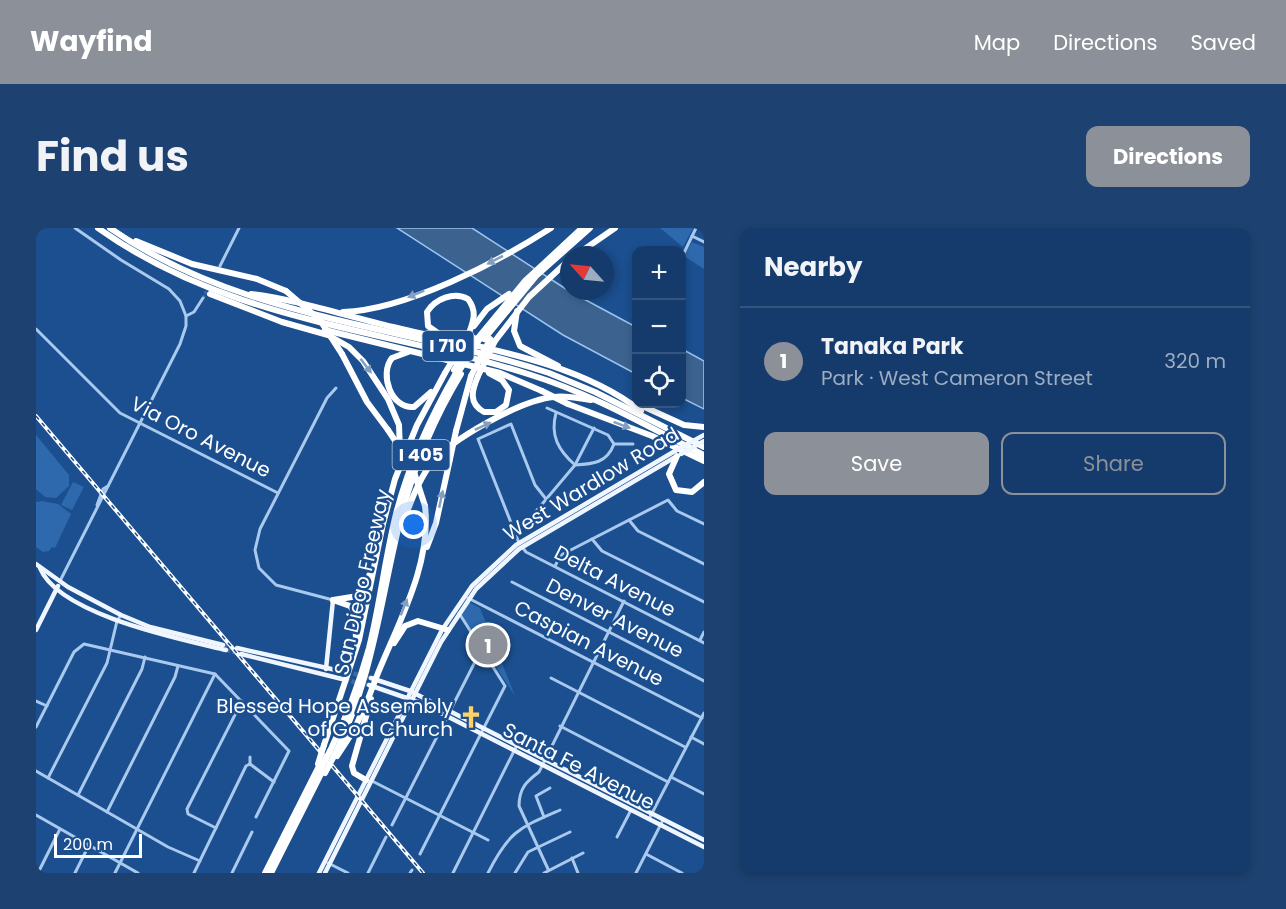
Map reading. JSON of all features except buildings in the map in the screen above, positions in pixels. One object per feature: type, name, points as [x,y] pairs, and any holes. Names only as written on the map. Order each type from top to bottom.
[{"type":"highway","name":"I 710","points":[[98,228],[179,276],[253,305],[510,369],[565,387],[596,400],[702,458]]},
{"type":"highway","name":"I 710","points":[[110,228],[176,267],[235,292],[281,306],[534,368],[578,384],[704,447]]},
{"type":"highway","name":"San Diego Freeway","points":[[562,246],[576,228]]},
{"type":"highway","points":[[562,246],[583,228]]},
{"type":"highway","name":"San Diego Freeway","points":[[562,246],[590,228]]},
{"type":"highway","points":[[589,246],[615,229]]},
{"type":"highway","points":[[337,313],[380,308],[497,259],[549,230]]},
{"type":"highway","points":[[117,233],[192,264],[257,279],[286,291],[320,320],[342,354],[368,402],[416,472],[425,506],[423,553]]},
{"type":"highway","name":"San Diego Freeway","points":[[331,752],[362,660],[401,487],[427,419],[457,372],[493,326],[494,314],[509,294],[560,248]]},
{"type":"highway","name":"San Diego Freeway","points":[[494,314],[536,276],[560,248]]},
{"type":"highway","points":[[560,269],[517,310],[511,325],[516,339],[526,351],[625,400],[653,421]]},
{"type":"highway","points":[[179,276],[187,284],[216,297],[338,340],[363,361],[396,418],[401,438],[400,465]]},
{"type":"highway","points":[[235,292],[268,296],[460,342],[572,373]]},
{"type":"highway","points":[[460,342],[430,329],[426,318],[429,308],[451,296],[465,298],[474,312],[482,338]]},
{"type":"highway","points":[[472,366],[500,378],[506,385],[508,399],[501,410],[487,412],[475,405],[472,393],[474,376],[482,338],[494,314]]},
{"type":"highway","points":[[482,338],[494,314]]},
{"type":"highway","points":[[274,318],[509,376],[568,404],[702,458],[704,468]]},
{"type":"highway","points":[[414,352],[395,355],[386,368],[386,379],[400,404],[410,408],[421,404],[445,373],[482,338],[511,325]]},
{"type":"highway","name":"San Diego Freeway","points":[[270,873],[321,782],[322,769],[354,710],[372,656],[395,543],[421,456],[457,372]]},
{"type":"highway","points":[[270,873],[331,752],[356,653],[384,520],[400,465],[417,425],[445,373]]},
{"type":"highway","points":[[382,664],[436,523],[456,431],[474,376]]},
{"type":"highway","points":[[395,543],[422,478],[438,456],[458,440],[545,398],[564,396],[596,400]]},
{"type":"highway","points":[[625,400],[632,402]]},
{"type":"highway","points":[[648,408],[684,425],[695,428],[704,427]]},
{"type":"highway","points":[[678,454],[669,474],[676,490],[693,492],[704,482]]},
{"type":"highway","points":[[333,600],[358,596],[375,562]]},
{"type":"highway","points":[[333,600],[350,606],[355,612],[356,653]]},
{"type":"highway","points":[[369,780],[354,773],[352,766],[374,678],[400,632],[410,624],[425,622],[445,630]]},
{"type":"highway","points":[[331,752],[354,730],[369,699]]},
{"type":"highway","points":[[270,873],[313,777],[322,769]]},
{"type":"main road","name":"West Wardlow Road","points":[[678,454],[704,435]]},
{"type":"main road","name":"West Wardlow Road","points":[[412,695],[416,680],[466,597],[520,545],[704,441]]},
{"type":"main road","points":[[38,566],[60,582],[121,615],[150,627],[225,648],[137,628],[117,621],[57,588],[38,566]]},
{"type":"main road","points":[[36,630],[60,582]]},
{"type":"main road","name":"West Wardlow Road","points":[[319,873],[327,862],[445,630],[466,597]]},
{"type":"main road","points":[[325,675],[333,600]]},
{"type":"main road","points":[[237,648],[345,672]]},
{"type":"main road","points":[[241,654],[342,679]]},
{"type":"main road","points":[[374,678],[398,686],[412,695]]},
{"type":"main road","points":[[398,686],[407,686],[416,680]]},
{"type":"main road","points":[[369,685],[412,695]]},
{"type":"main road","name":"Santa Fe Avenue","points":[[412,695],[662,822],[704,840]]},
{"type":"main road","name":"Santa Fe Avenue","points":[[662,822],[704,847]]},
{"type":"main road","name":"West Wardlow Road","points":[[325,873],[327,862]]},
{"type":"street","points":[[60,582],[180,344],[186,326],[186,316],[180,301],[169,289],[121,260],[75,228]]},
{"type":"street","points":[[220,266],[239,228]]},
{"type":"street","points":[[686,248],[696,228]]},
{"type":"street","points":[[693,236],[704,242]]},
{"type":"street","points":[[186,316],[194,312],[203,298]]},
{"type":"street","name":"Via Oro Avenue","points":[[36,329],[116,410],[278,493]]},
{"type":"street","points":[[333,600],[276,585],[259,568],[256,560],[256,540],[327,398],[336,388]]},
{"type":"street","points":[[547,408],[608,435],[614,444]]},
{"type":"street","points":[[556,413],[552,425],[555,439],[562,454],[575,465],[602,461],[610,453],[614,444]]},
{"type":"street","points":[[520,545],[478,439],[511,424],[535,485],[546,499]]},
{"type":"street","points":[[516,536],[575,465],[594,428]]},
{"type":"street","points":[[614,444],[633,444]]},
{"type":"street","points":[[554,567],[561,555],[668,500],[676,511],[704,524]]},
{"type":"street","points":[[629,519],[638,531],[704,564]]},
{"type":"street","points":[[592,539],[602,551],[704,602]]},
{"type":"street","name":"Delta Avenue","points":[[520,545],[526,552],[554,567],[704,643]]},
{"type":"street","name":"Denver Avenue","points":[[512,582],[704,681]]},
{"type":"street","name":"Caspian Avenue","points":[[466,597],[702,718]]},
{"type":"street","points":[[548,868],[519,806],[519,797],[527,779],[540,772],[560,726],[624,601]]},
{"type":"street","points":[[420,854],[505,686],[458,612]]},
{"type":"street","points":[[48,778],[107,663],[117,621],[121,615]]},
{"type":"street","points":[[699,640],[704,632]]},
{"type":"street","points":[[36,727],[79,646],[87,644],[111,648],[215,674],[289,751],[256,817]]},
{"type":"street","points":[[393,825],[482,648]]},
{"type":"street","points":[[78,795],[142,669],[145,657]]},
{"type":"street","points":[[107,812],[179,665]]},
{"type":"street","points":[[115,873],[215,674]]},
{"type":"street","points":[[551,678],[685,747]]},
{"type":"street","points":[[36,700],[47,706]]},
{"type":"street","points":[[216,828],[188,814],[187,809],[242,701]]},
{"type":"street","points":[[650,816],[704,713]]},
{"type":"street","points":[[560,726],[668,782]]},
{"type":"street","points":[[691,737],[704,744]]},
{"type":"street","points":[[453,873],[516,748]]},
{"type":"street","points":[[250,757],[250,764]]},
{"type":"street","points":[[250,764],[274,782]]},
{"type":"street","points":[[194,873],[246,766],[250,764]]},
{"type":"street","points":[[36,771],[136,830],[200,861]]},
{"type":"street","points":[[670,777],[704,794]]},
{"type":"street","points":[[369,780],[488,840]]},
{"type":"street","points":[[544,817],[536,796],[550,788]]},
{"type":"street","points":[[617,837],[632,807]]},
{"type":"street","points":[[488,873],[507,839],[528,824],[560,810]]},
{"type":"street","points":[[36,815],[138,873]]},
{"type":"street","points":[[636,873],[662,822]]},
{"type":"street","points":[[38,873],[60,829]]},
{"type":"street","points":[[232,873],[252,832]]},
{"type":"street","points":[[515,873],[524,857],[538,846],[570,832]]},
{"type":"street","points":[[368,873],[386,837]]},
{"type":"street","points":[[75,873],[89,845]]},
{"type":"street","points":[[544,873],[548,868],[583,853]]},
{"type":"street","points":[[646,854],[682,873]]},
{"type":"street","points":[[572,858],[579,873]]},
{"type":"street","points":[[327,862],[348,873]]},
{"type":"shaded area","points":[[397,228],[472,228],[560,285],[560,300],[586,300],[632,325],[632,372],[563,335]]},
{"type":"shaded area","points":[[660,228],[693,228],[682,246]]},
{"type":"shaded area","points":[[692,242],[704,247],[704,269],[686,257]]},
{"type":"shaded area","points":[[686,351],[704,361],[704,409],[686,400]]},
{"type":"shaded area","points":[[36,435],[69,475],[69,486],[56,498],[45,497],[36,489]]},
{"type":"shaded area","points":[[73,482],[84,487],[72,510],[61,505]]},
{"type":"shaded area","points":[[36,502],[58,504],[71,514],[55,548],[52,547],[49,551],[43,552],[36,547]]},
{"type":"shaded area","points":[[469,602],[480,608],[515,696],[462,615]]},
{"type":"tunnel","points":[[203,298],[209,286]]},
{"type":"tunnel","points":[[223,645],[237,648]]},
{"type":"tunnel","points":[[226,650],[241,654]]},
{"type":"tunnel","points":[[347,672],[371,678]]},
{"type":"tunnel","points":[[345,680],[369,685]]},
{"type":"railway","points":[[36,416],[423,873]]},
{"type":"place","name":"Tanaka Park","points":[[488,645]]},
{"type":"place","name":"Blessed Hope Assembly of God Church","points":[[471,717]]}]
